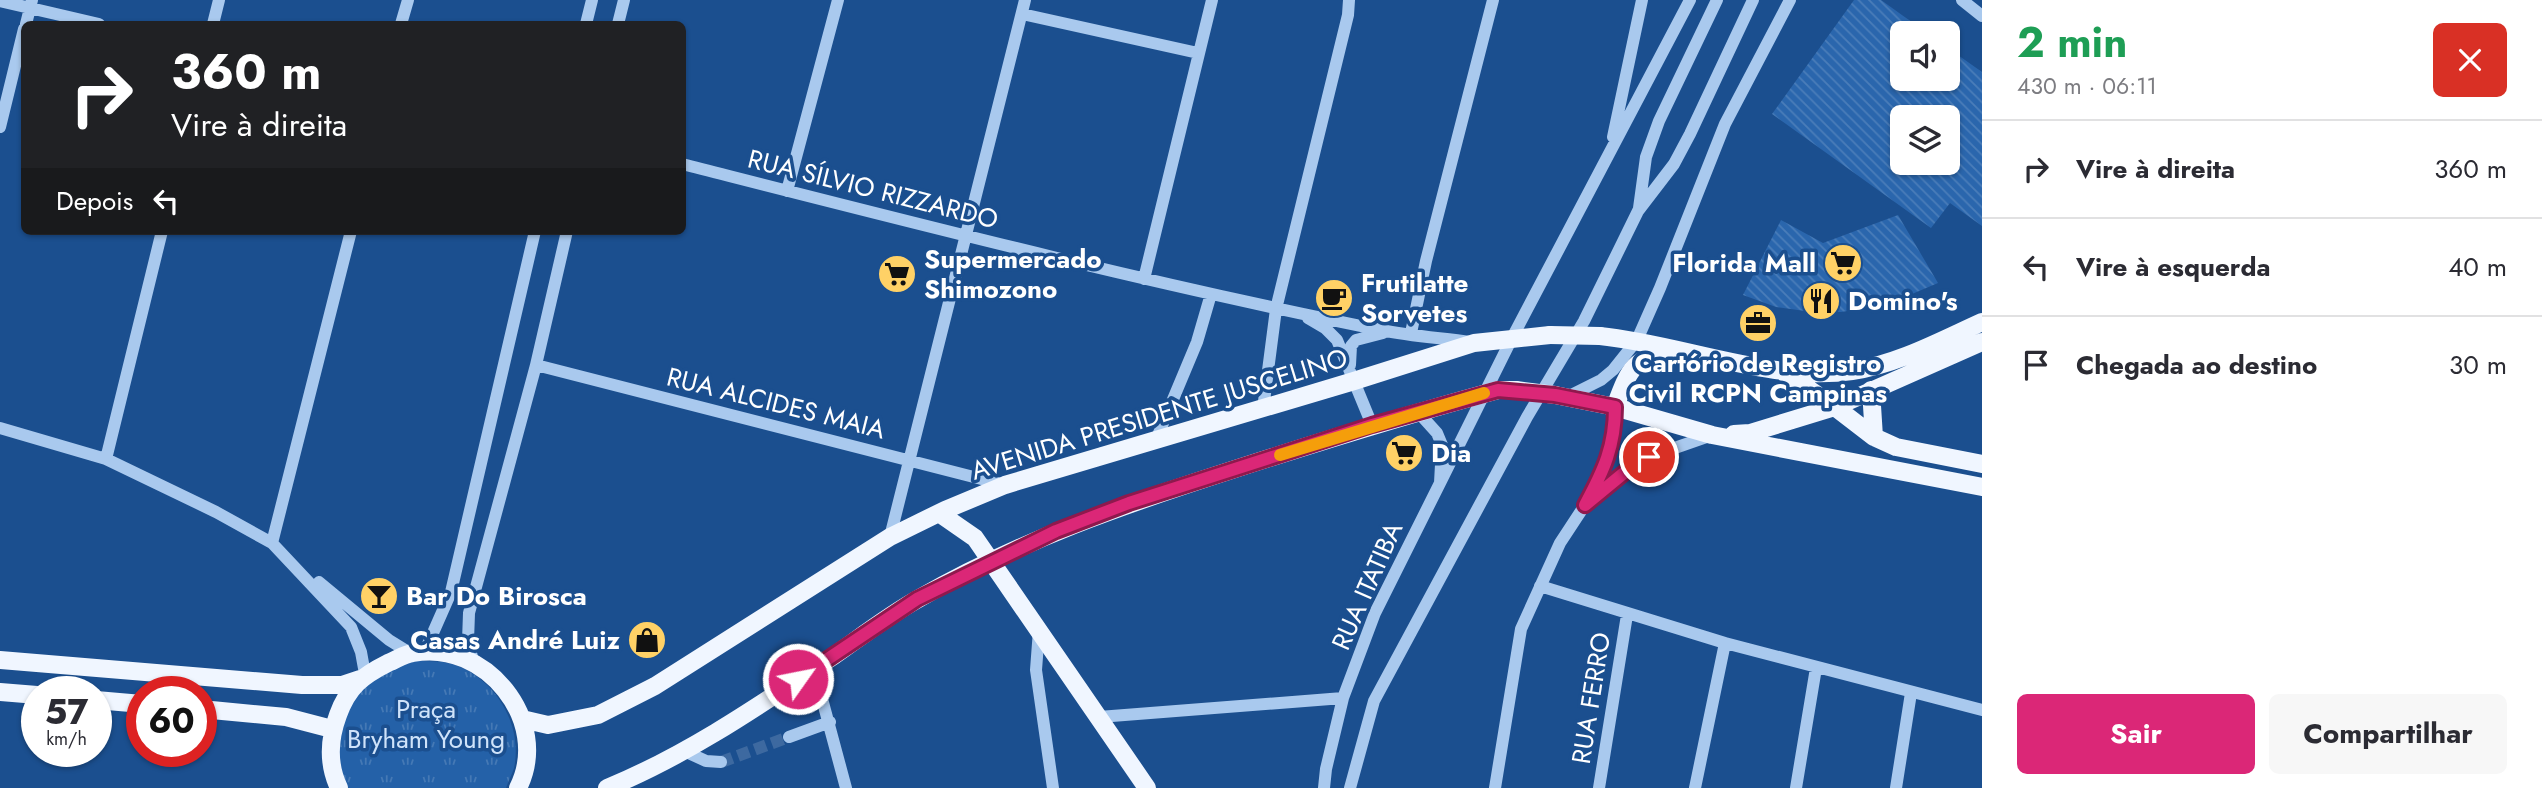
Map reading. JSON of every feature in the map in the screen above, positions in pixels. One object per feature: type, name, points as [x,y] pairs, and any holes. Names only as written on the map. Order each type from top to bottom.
[{"type":"main road","points":[[1779,370],[1825,373],[1865,368],[1912,353],[1982,322]]},
{"type":"main road","name":"AVENIDA PRESIDENTE JUSCELINO","points":[[522,719],[548,725],[598,715],[655,686],[890,537],[1005,485],[1262,408],[1353,377],[1474,343],[1550,335],[1600,336],[1637,340],[1779,370]]},
{"type":"main road","points":[[1712,435],[1750,433],[1835,407],[1982,342]]},
{"type":"main road","points":[[1615,407],[1632,369],[1647,357],[1659,354],[1703,355]]},
{"type":"main road","points":[[1779,370],[1874,437],[1905,450],[1982,464]]},
{"type":"main road","points":[[1626,379],[1641,414]]},
{"type":"main road","points":[[1750,433],[1800,401],[1803,391],[1799,382]]},
{"type":"main road","points":[[607,788],[629,784],[814,669],[917,599],[1056,531],[1129,503],[1372,425],[1498,390],[1561,396],[1615,407],[1712,435],[1982,487]]},
{"type":"main road","points":[[1871,390],[1874,437]]},
{"type":"main road","points":[[939,513],[975,538],[1147,788]]},
{"type":"main road","points":[[0,660],[302,685],[342,685],[417,652],[449,653],[473,661],[501,682],[522,719],[527,748],[523,778],[518,788]]},
{"type":"main road","points":[[333,785],[330,754],[332,729],[342,702],[363,677]]},
{"type":"main road","points":[[0,692],[21,694]]},
{"type":"main road","points":[[217,711],[286,717],[332,729]]},
{"type":"street","points":[[214,21],[219,0]]},
{"type":"street","points":[[402,21],[408,0]]},
{"type":"street","points":[[587,21],[592,0]]},
{"type":"street","points":[[619,21],[624,0]]},
{"type":"street","points":[[787,191],[838,0]]},
{"type":"street","points":[[890,537],[1025,0]]},
{"type":"street","points":[[1144,279],[1212,0]]},
{"type":"street","points":[[1262,408],[1276,309],[1348,15],[1349,0]]},
{"type":"street","points":[[1411,333],[1426,261],[1493,0]]},
{"type":"street","points":[[1610,150],[1642,0]]},
{"type":"street","points":[[1440,483],[1512,338],[1690,0]]},
{"type":"street","points":[[1638,211],[1646,156],[1659,121],[1717,0]]},
{"type":"street","points":[[1350,788],[1374,701],[1527,417],[1584,321],[1638,211],[1674,164],[1753,0]]},
{"type":"street","points":[[1561,396],[1601,380],[1613,370],[1637,340],[1661,288],[1691,205],[1725,124],[1790,0]]},
{"type":"street","points":[[1962,0],[1982,16]]},
{"type":"street","points":[[0,1],[31,5],[88,21]]},
{"type":"street","points":[[1021,14],[1198,53]]},
{"type":"street","points":[[0,127],[21,43]]},
{"type":"street","name":"RUA SÍLVIO RIZZARDO","points":[[686,165],[1144,279],[1276,309],[1474,343]]},
{"type":"street","points":[[106,459],[161,235]]},
{"type":"street","points":[[272,543],[350,235]]},
{"type":"street","points":[[284,555],[396,645],[417,652],[451,592],[534,235]]},
{"type":"street","points":[[473,661],[468,641],[469,613],[536,365],[566,235]]},
{"type":"street","points":[[1156,440],[1197,342],[1211,294]]},
{"type":"street","name":"RUA SÍLVIO RIZZARDO","points":[[1298,313],[1325,328],[1337,340],[1372,425]]},
{"type":"street","points":[[1353,377],[1350,346],[1356,340],[1392,331]]},
{"type":"street","name":"RUA ALCIDES MAIA","points":[[536,365],[1005,485]]},
{"type":"street","points":[[1495,788],[1521,629],[1560,543],[1585,505],[1609,457],[1615,429],[1615,407]]},
{"type":"street","name":"RUA ITATIBA","points":[[1324,788],[1343,698],[1375,613],[1440,483],[1442,445],[1437,433],[1418,412]]},
{"type":"street","points":[[0,428],[106,459],[216,512],[272,543],[351,627],[362,652],[363,677]]},
{"type":"street","points":[[1585,505],[1630,468],[1649,457],[1712,435]]},
{"type":"street","points":[[1540,586],[1725,643],[1982,710]]},
{"type":"street","name":"RUA FERRO","points":[[1599,788],[1627,615]]},
{"type":"street","points":[[1039,629],[1035,670],[1053,788]]},
{"type":"street","points":[[1695,788],[1725,643]]},
{"type":"street","points":[[1796,788],[1816,668]]},
{"type":"street","points":[[814,669],[846,788]]},
{"type":"street","points":[[1896,788],[1910,693]]},
{"type":"street","points":[[1099,717],[1343,698]]},
{"type":"street","points":[[789,737],[830,722]]},
{"type":"street","points":[[682,750],[706,761],[722,762]]},
{"type":"green space","name":"Praça Bryham Young","points":[[415,661],[443,662],[460,667],[475,675],[500,700],[514,733],[516,750],[514,768],[506,788],[346,788],[340,772],[338,738],[349,707],[358,693],[384,671]]},
{"type":"building","points":[[1854,0],[1881,0],[1910,21],[1890,21],[1890,91],[1960,91],[1960,56],[1982,72],[1982,226],[1950,203],[1931,228],[1772,114]]},
{"type":"building","name":"Florida Mall","points":[[1898,215],[1938,283],[1886,305],[1841,312],[1776,307],[1743,295],[1781,220],[1823,243]]},
{"type":"tunnel","points":[[721,762],[789,737]]},
{"type":"slow traffic","points":[[1280,455],[1484,393]]},
{"type":"place","name":"Florida Mall","points":[[1843,263]]},
{"type":"place","name":"Supermercado Shimozono","points":[[897,274]]},
{"type":"place","name":"Frutilatte Sorvetes","points":[[1334,298]]},
{"type":"place","name":"Domino's","points":[[1821,301]]},
{"type":"place","name":"Cartório de Registro Civil RCPN Campinas","points":[[1758,323]]},
{"type":"place","name":"Dia","points":[[1404,453]]},
{"type":"place","name":"Bar Do Birosca","points":[[379,596]]},
{"type":"place","name":"Casas André Luiz","points":[[647,640]]},
{"type":"route","points":[[798,679],[917,599],[1056,531],[1129,503],[1348,433],[1498,390],[1555,395],[1615,407],[1615,429],[1609,457],[1585,505],[1630,468],[1649,457]]}]
